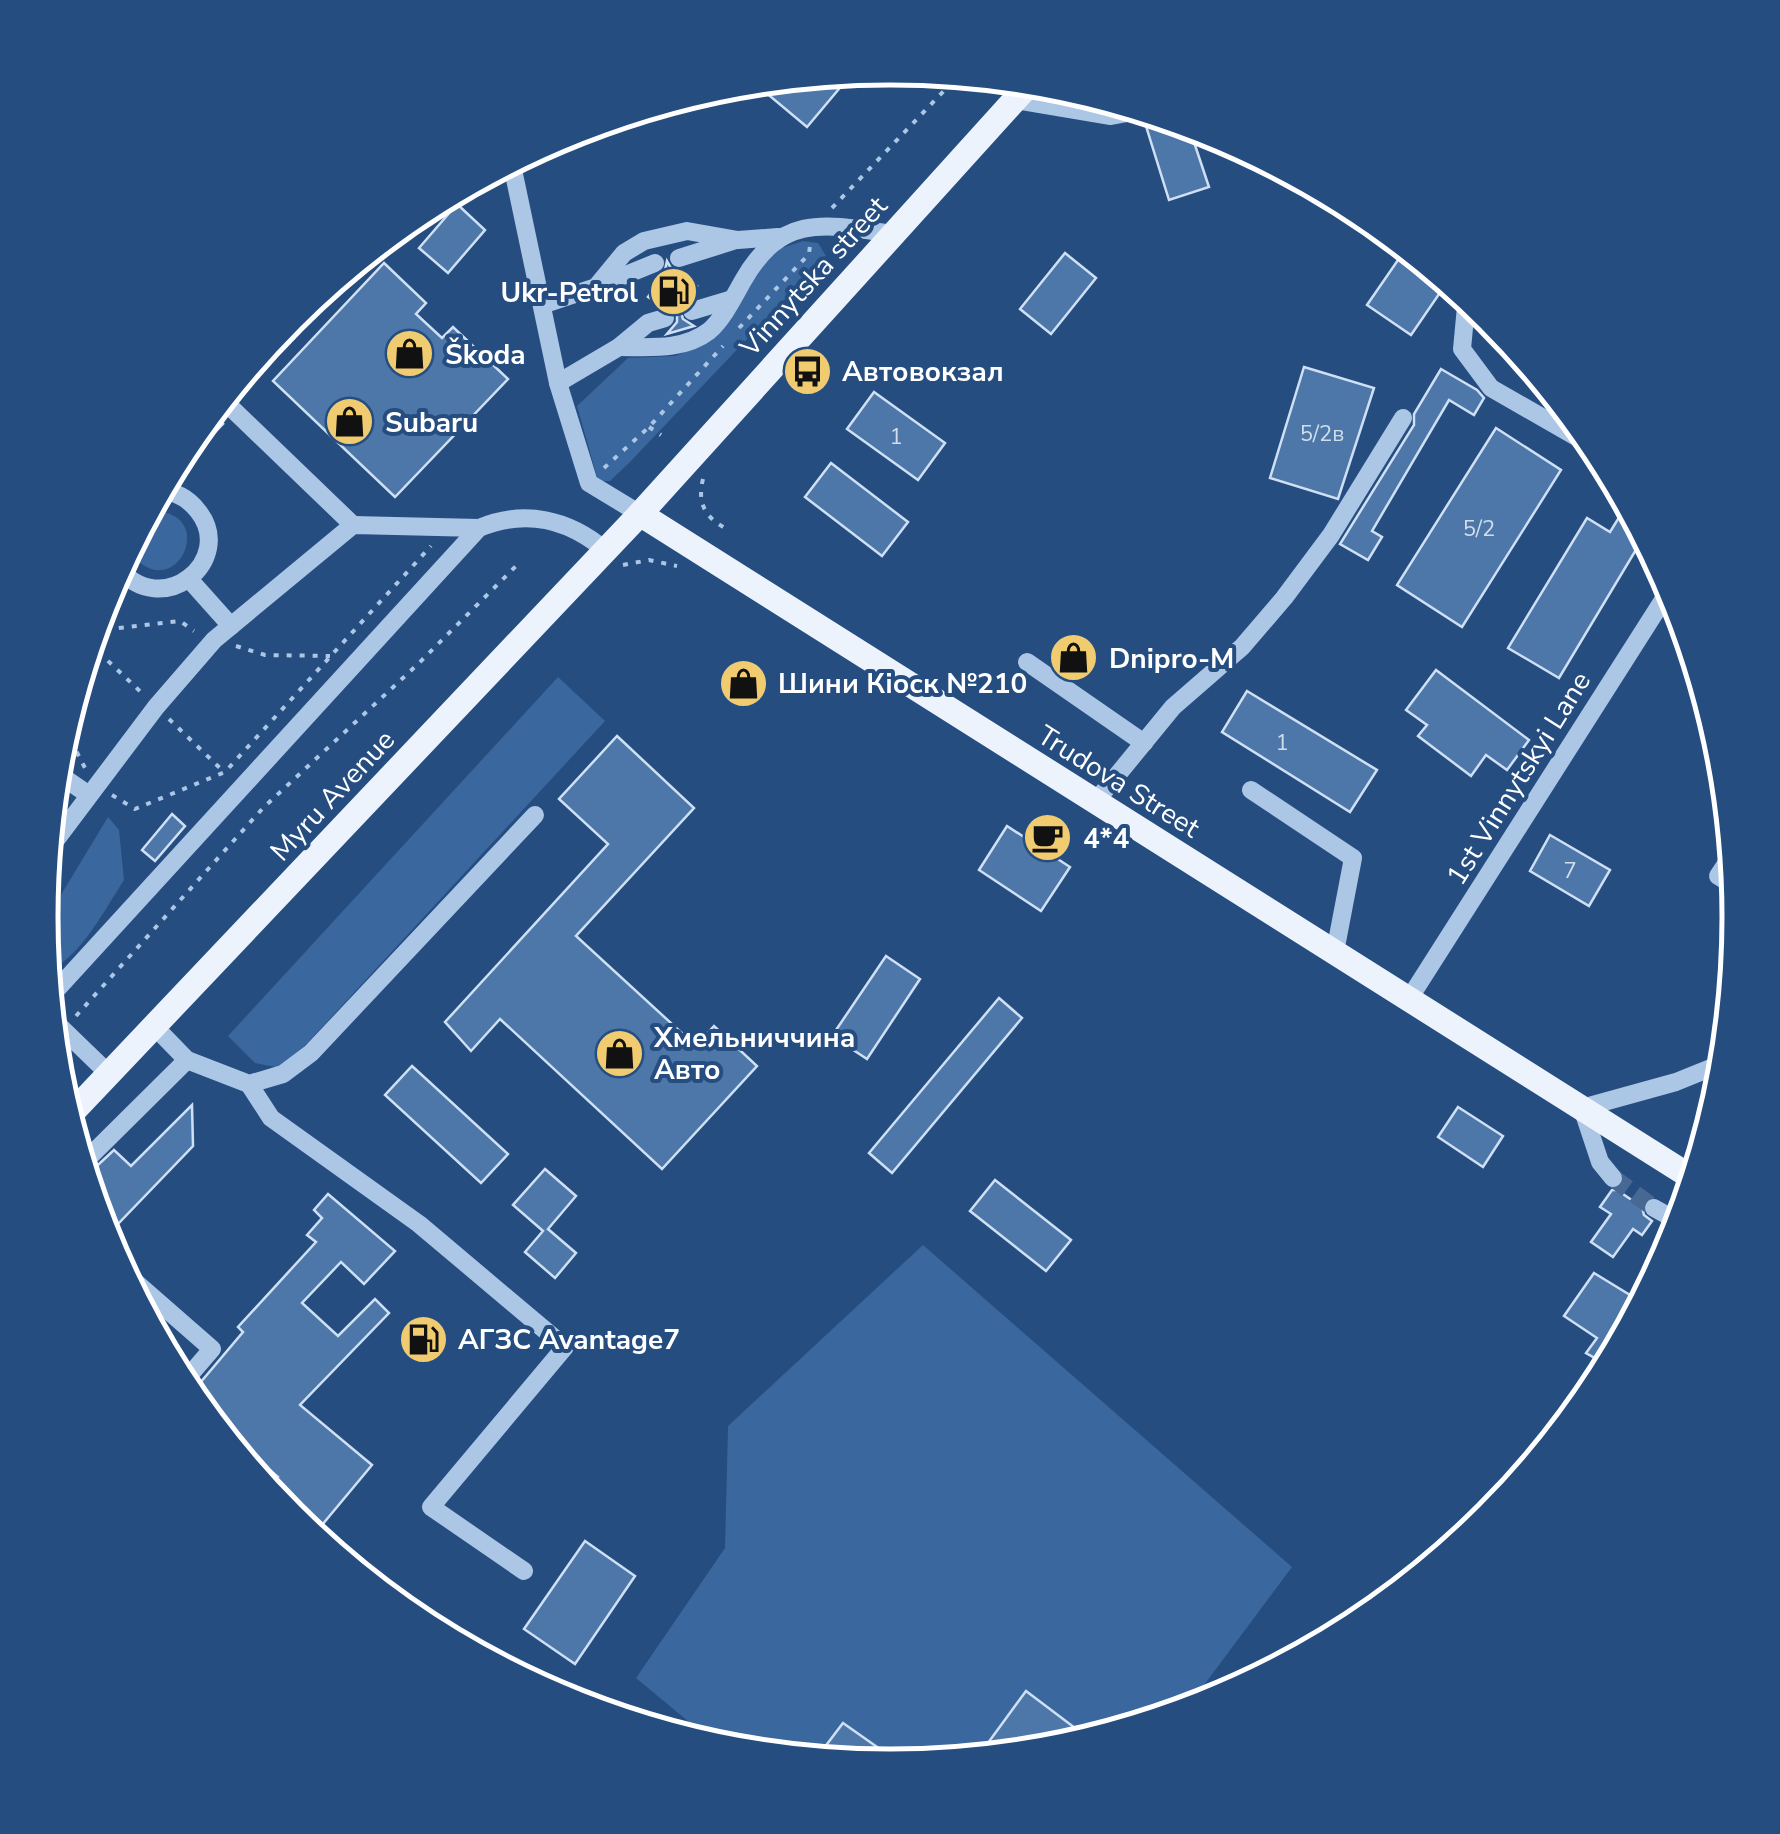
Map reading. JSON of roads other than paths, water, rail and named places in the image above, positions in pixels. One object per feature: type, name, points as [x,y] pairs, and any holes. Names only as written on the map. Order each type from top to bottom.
[{"type":"main road","name":"Vinnytska street","points":[[640,514],[1019,95]]},
{"type":"main road","name":"Myru Avenue","points":[[79,1105],[609,562],[640,514]]},
{"type":"main road","name":"Trudova Street","points":[[640,514],[1682,1171]]},
{"type":"street","points":[[1079,107],[1113,115]]},
{"type":"street","name":"Trudova Street","points":[[514,174],[558,383],[589,484],[640,514]]},
{"type":"street","points":[[680,258],[738,240],[778,237],[814,226],[893,234]]},
{"type":"street","points":[[596,288],[624,253],[644,242],[687,231],[738,240]]},
{"type":"street","points":[[618,347],[678,346],[710,330],[757,256],[778,237]]},
{"type":"street","points":[[542,306],[655,263]]},
{"type":"street","points":[[692,311],[732,299]]},
{"type":"street","points":[[1465,315],[1462,349],[1492,388],[1564,429]]},
{"type":"street","points":[[558,383],[618,347],[648,323],[665,318]]},
{"type":"street","points":[[232,408],[353,524]]},
{"type":"street","points":[[1096,802],[1173,706],[1242,647],[1284,598],[1330,535],[1403,418]]},
{"type":"street","points":[[129,580],[147,589],[169,589],[189,579],[203,562],[208,540],[204,518],[190,501],[174,493]]},
{"type":"street","points":[[62,831],[156,707],[231,626],[353,524],[448,527],[540,517],[583,532],[609,562]]},
{"type":"street","points":[[61,986],[488,525]]},
{"type":"street","points":[[189,579],[231,626]]},
{"type":"street","name":"1st Vinnytskyi Lane","points":[[1409,999],[1661,603]]},
{"type":"street","points":[[1027,662],[1144,743]]},
{"type":"street","points":[[69,779],[92,790]]},
{"type":"street","points":[[1251,790],[1353,858],[1335,952]]},
{"type":"street","points":[[249,1084],[282,1074],[311,1053],[536,814]]},
{"type":"street","points":[[154,1026],[187,1060],[249,1084],[271,1118],[419,1224],[564,1346],[431,1507],[524,1570]]},
{"type":"street","points":[[66,1032],[109,1074]]},
{"type":"street","points":[[93,1154],[187,1060]]},
{"type":"street","points":[[1613,1178],[1600,1162],[1582,1108],[1708,1070]]},
{"type":"street","points":[[1654,1208],[1667,1215]]},
{"type":"street","points":[[154,1305],[212,1349],[193,1371]]},
{"type":"tunnel","points":[[1613,1178],[1654,1208]]},
{"type":"place","name":"Ukr-Petrol","points":[[673,292]]},
{"type":"place","name":"Škoda","points":[[410,354]]},
{"type":"place","name":"Автовокзал","points":[[807,371]]},
{"type":"place","name":"Subaru","points":[[350,422]]},
{"type":"place","name":"Dnipro-M","points":[[1074,658]]},
{"type":"place","name":"Шини Кіоск №210","points":[[743,683]]},
{"type":"place","name":"4*4","points":[[1048,838]]},
{"type":"place","name":"Хмельниччина Авто","points":[[619,1053]]},
{"type":"place","name":"АГЗС Avantage7","points":[[423,1339]]}]
